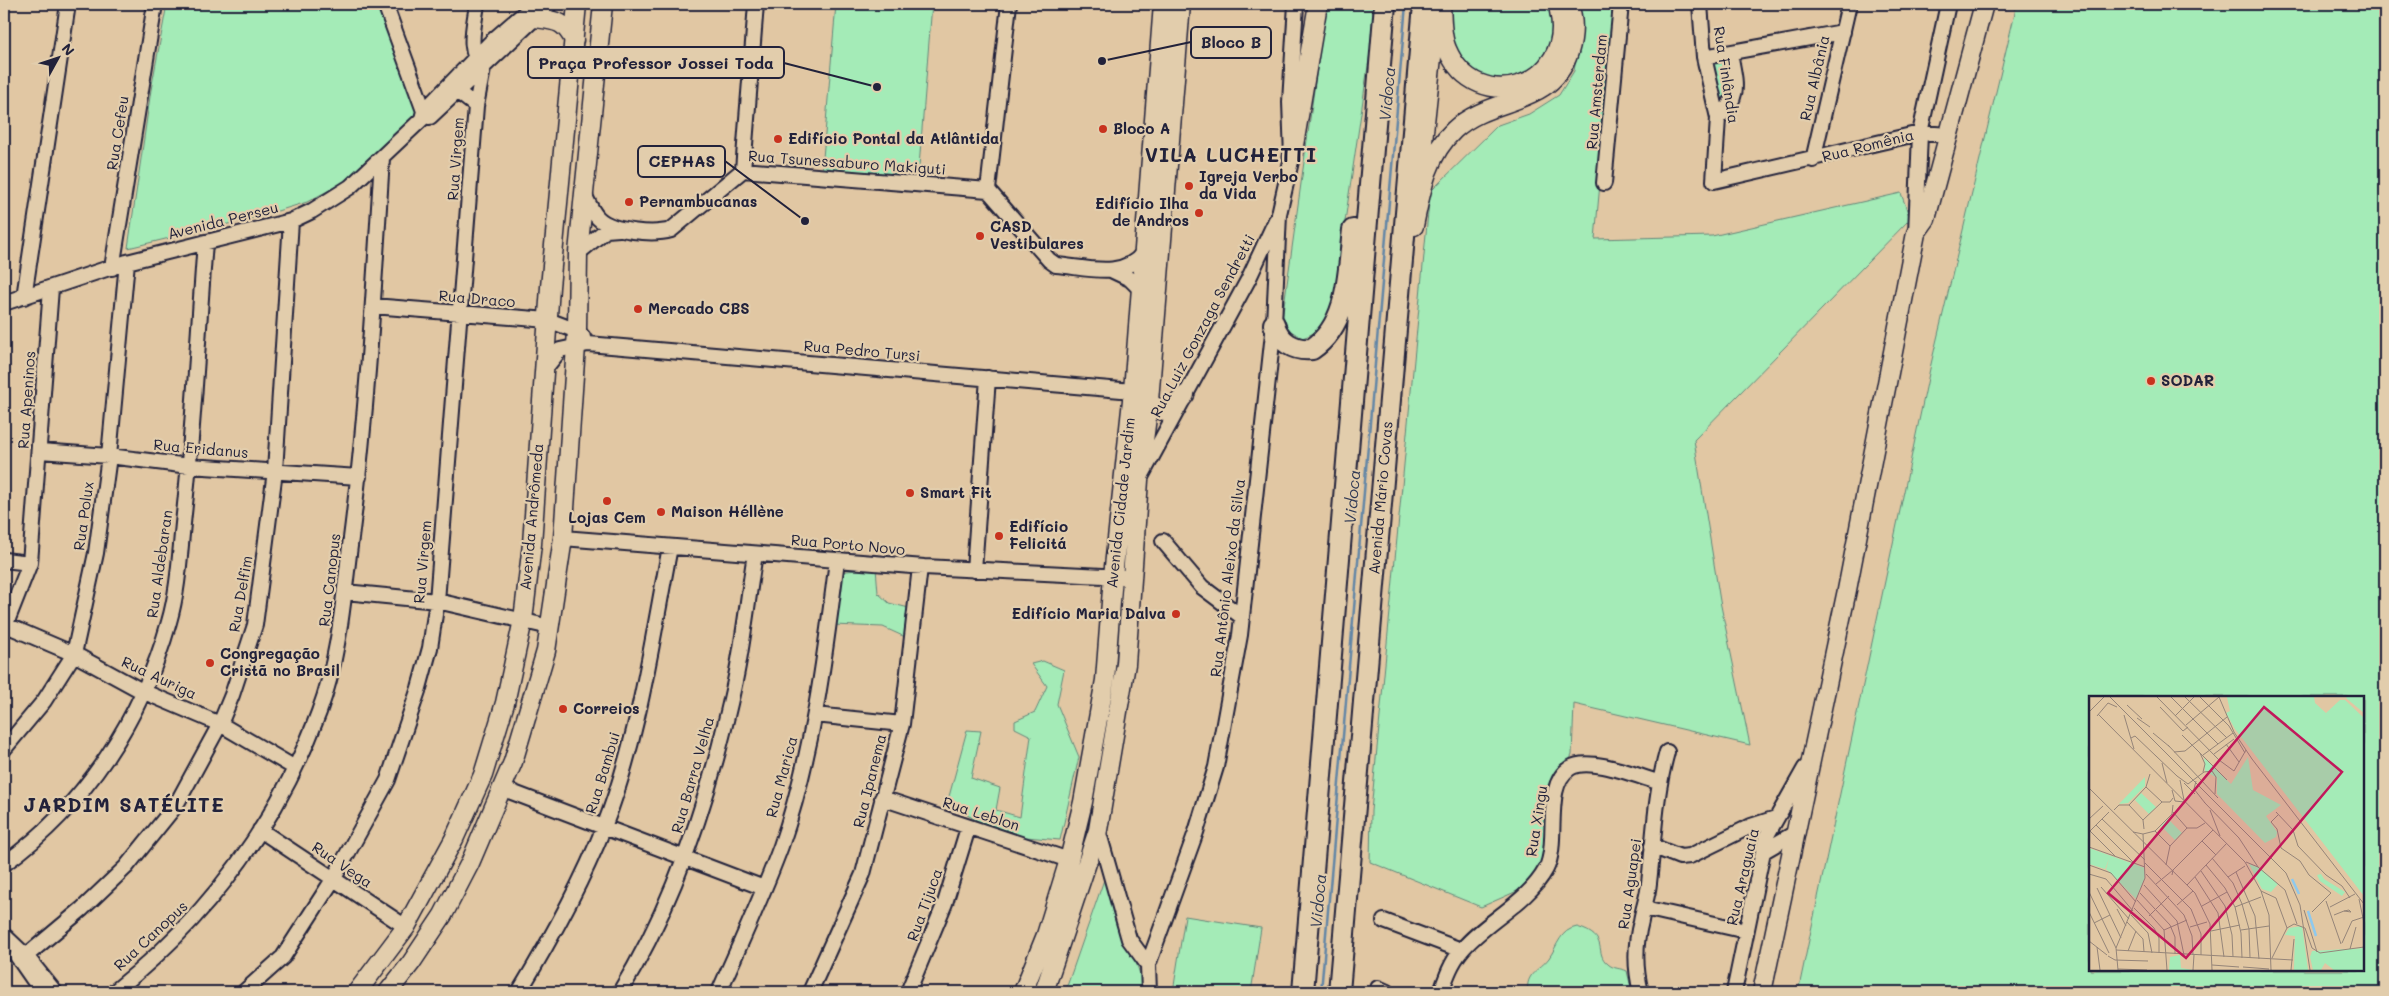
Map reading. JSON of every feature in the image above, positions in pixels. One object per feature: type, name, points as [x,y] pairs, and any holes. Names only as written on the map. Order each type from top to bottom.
[{"type":"highway","points":[[1303,992],[1385,4]]},
{"type":"highway","name":"Avenida Mário Covas","points":[[1339,992],[1424,4]]},
{"type":"highway","points":[[1274,324],[1280,337],[1287,344],[1296,348],[1312,349],[1327,336],[1339,316],[1345,294],[1365,144],[1377,93]]},
{"type":"highway","points":[[1398,312],[1414,226]]},
{"type":"main road","name":"Avenida Andrômeda","points":[[357,992],[406,927],[454,839],[483,776],[505,702],[522,620],[532,544],[550,287],[577,4]]},
{"type":"main road","name":"Avenida Andrômeda","points":[[388,992],[411,963],[443,915],[470,863],[513,762],[544,659],[563,538],[580,340],[576,298],[578,253],[603,4]]},
{"type":"main road","name":"Avenida Cidade Jardim","points":[[1023,992],[1046,934],[1069,860],[1083,802],[1105,680],[1113,576],[1133,391],[1163,4]]},
{"type":"main road","name":"Avenida Cidade Jardim","points":[[1044,992],[1098,830],[1126,664],[1139,480],[1149,402],[1181,4]]},
{"type":"main road","points":[[1292,157],[1318,4]]},
{"type":"main road","points":[[1414,226],[1437,4]]},
{"type":"main road","points":[[1441,4],[1446,47],[1456,67],[1467,78],[1486,87],[1503,88],[1522,84],[1540,74],[1552,61],[1559,44],[1561,22],[1557,4]]},
{"type":"main road","points":[[1414,226],[1428,168],[1436,152],[1454,130],[1478,112],[1531,95],[1552,81],[1560,72],[1571,45],[1573,26],[1568,4]]},
{"type":"main road","points":[[1762,992],[1814,749],[1916,233],[1926,219],[1984,4]]},
{"type":"main road","points":[[535,11],[566,25],[574,40]]},
{"type":"main road","points":[[550,287],[557,297],[564,300],[573,301],[576,298]]},
{"type":"main road","points":[[1133,391],[1160,411],[1168,411],[1185,395]]},
{"type":"main road","points":[[454,839],[464,844],[470,863]]},
{"type":"street","points":[[24,297],[68,4]]},
{"type":"street","name":"Rua Cefeu","points":[[112,268],[155,4]]},
{"type":"street","points":[[385,4],[425,116]]},
{"type":"street","points":[[392,22],[393,4]]},
{"type":"street","name":"Avenida Perseu","points":[[4,303],[127,262],[291,220],[312,211],[350,187],[535,11],[550,4]]},
{"type":"street","points":[[743,170],[756,4]]},
{"type":"street","points":[[1279,214],[1292,157],[1290,102],[1296,4]]},
{"type":"street","name":"Rua Amsterdam","points":[[1604,183],[1621,4]]},
{"type":"street","name":"Rua Finlândia","points":[[1700,4],[1704,57],[1718,118],[1714,182]]},
{"type":"street","name":"Rua Albânia","points":[[1813,160],[1849,4]]},
{"type":"street","points":[[1916,233],[1920,133],[1948,4]]},
{"type":"street","points":[[1008,5],[988,190],[1049,260],[1056,264],[1111,270],[1129,266],[1136,262],[1143,253]]},
{"type":"street","points":[[476,9],[497,46]]},
{"type":"street","points":[[476,9],[473,31],[479,64],[476,106]]},
{"type":"street","points":[[1704,57],[1842,32]]},
{"type":"street","points":[[1718,118],[1731,104],[1736,95],[1730,53]]},
{"type":"street","name":"Avenida Perseu","points":[[425,116],[458,92],[479,64]]},
{"type":"street","name":"Rua Virgem","points":[[244,992],[283,956],[334,878],[388,780],[419,688],[430,648],[437,601],[476,106],[458,92]]},
{"type":"street","name":"Rua Romênia","points":[[1714,182],[1813,160],[1920,133],[1950,135]]},
{"type":"street","name":"Rua Canopus","points":[[114,992],[147,965],[209,903],[241,862],[295,768],[319,711],[332,670],[345,592],[359,477],[373,306],[382,158]]},
{"type":"street","name":"Rua Tsunessaburo Makiguti","points":[[584,194],[599,219],[619,229],[660,233],[671,230],[743,170],[988,190]]},
{"type":"street","name":"Rua Antônio Aleixo da Silva","points":[[1148,965],[1196,832],[1216,767],[1240,635],[1274,324],[1279,214]]},
{"type":"street","name":"Rua Luiz Gonzaga Sendretti","points":[[1139,480],[1248,280],[1279,214]]},
{"type":"street","name":"Rua Delfim","points":[[23,959],[126,867],[176,805],[220,724],[232,695],[254,625],[275,471],[291,220]]},
{"type":"street","points":[[578,253],[606,230],[619,229]]},
{"type":"street","name":"Rua Aldebaran","points":[[4,864],[24,850],[60,815],[89,783],[114,748],[155,664],[169,621],[189,466],[205,242]]},
{"type":"street","name":"Rua Polux","points":[[4,749],[44,701],[74,654],[96,553],[109,456],[127,262]]},
{"type":"street","points":[[1111,270],[1130,279],[1141,290]]},
{"type":"street","name":"Rua Apeninos","points":[[5,627],[30,563],[51,288]]},
{"type":"street","name":"Rua Draco","points":[[373,306],[548,320],[580,340]]},
{"type":"street","points":[[543,371],[560,350],[580,340]]},
{"type":"street","name":"Rua Pedro Tursi","points":[[580,340],[1133,391]]},
{"type":"street","points":[[974,570],[988,378]]},
{"type":"street","name":"Rua Eridanus","points":[[40,451],[109,456],[189,466],[359,477]]},
{"type":"street","name":"Rua Porto Novo","points":[[563,538],[974,570],[1132,578]]},
{"type":"street","points":[[1163,541],[1202,587],[1242,617]]},
{"type":"street","name":"Rua Bambui","points":[[519,992],[574,896],[604,826],[621,777],[638,711],[670,547]]},
{"type":"street","name":"Rua Barra Velha","points":[[620,992],[641,957],[684,858],[711,779],[736,679],[755,554]]},
{"type":"street","points":[[4,560],[30,563]]},
{"type":"street","name":"Rua Marica","points":[[719,992],[781,845],[815,714],[836,560]]},
{"type":"street","name":"Rua Ipanema","points":[[810,992],[863,874],[902,724],[920,566]]},
{"type":"street","points":[[345,592],[437,601],[550,627]]},
{"type":"street","name":"Rua Auriga","points":[[5,627],[74,654],[142,691],[220,724],[295,768]]},
{"type":"street","points":[[815,714],[902,724]]},
{"type":"street","name":"Rua Araguaia","points":[[1734,992],[1766,837],[1798,783],[1814,749]]},
{"type":"street","name":"Rua Aguapei","points":[[1641,992],[1637,977],[1636,954],[1649,886],[1658,782],[1667,752]]},
{"type":"street","name":"Rua Xingu","points":[[1441,992],[1451,966],[1461,950],[1529,891],[1546,868],[1553,849],[1553,804],[1564,773],[1576,765],[1590,764],[1658,782]]},
{"type":"street","points":[[502,788],[764,888]]},
{"type":"street","name":"Rua Leblon","points":[[882,798],[1069,860]]},
{"type":"street","points":[[1652,846],[1680,857],[1690,856],[1751,826],[1776,818]]},
{"type":"street","name":"Rua Tijuca","points":[[908,992],[945,903],[968,828]]},
{"type":"street","name":"Rua Vega","points":[[260,830],[406,927]]},
{"type":"street","points":[[1098,830],[1130,939],[1148,965],[1149,992]]},
{"type":"street","points":[[1764,851],[1795,833]]},
{"type":"street","points":[[1644,908],[1746,931]]},
{"type":"street","points":[[1384,921],[1461,950]]},
{"type":"street","points":[[5,936],[23,959],[55,992]]},
{"type":"street","points":[[23,959],[42,992]]},
{"type":"green space","points":[[167,4],[379,4],[419,117],[346,181],[307,202],[261,216],[128,248],[151,90]]},
{"type":"green space","points":[[836,4],[932,4],[918,179],[822,170]]},
{"type":"green space","points":[[1326,4],[1373,4],[1372,39],[1332,309],[1327,320],[1320,328],[1302,338],[1291,331],[1282,320]]},
{"type":"green space","points":[[1449,4],[1545,4],[1552,15],[1552,41],[1547,57],[1530,75],[1504,83],[1472,74],[1455,53],[1450,31]]},
{"type":"green space","points":[[1576,4],[1616,4],[1595,239],[1712,236],[1901,193],[1910,219],[1694,440],[1720,601],[1750,745],[1574,704],[1572,755],[1547,806],[1544,860],[1524,888],[1481,907],[1370,862],[1371,811],[1430,192],[1498,125],[1529,114],[1559,95],[1574,71],[1580,35]]},
{"type":"green space","points":[[2017,4],[2385,4],[2385,992],[1798,992],[1931,364]]},
{"type":"green space","points":[[1726,62],[1731,94],[1721,109],[1711,65]]},
{"type":"green space","points":[[876,568],[878,593],[889,603],[913,609],[905,637],[883,627],[833,625],[838,572]]},
{"type":"green space","points":[[1043,661],[1064,670],[1057,704],[1079,757],[1060,840],[1004,835],[947,804],[967,730],[981,731],[971,778],[1000,788],[996,810],[1020,817],[1031,736],[1015,728],[1015,721],[1035,712],[1047,686],[1031,664]]},
{"type":"green space","points":[[1106,874],[1143,983],[1143,992],[1065,992]]},
{"type":"green space","points":[[1185,916],[1261,928],[1251,992],[1173,992]]},
{"type":"green space","points":[[1577,927],[1594,935],[1600,945],[1604,960],[1608,964],[1627,971],[1632,992],[1528,992],[1529,980],[1534,972],[1549,958],[1563,935]]},
{"type":"waterway","name":"Vidoca","points":[[1321,992],[1406,4]]},
{"type":"place","name":"Bloco B","points":[[1102,61]]},
{"type":"place","name":"Praça Professor Jossei Toda","points":[[877,87]]},
{"type":"place","name":"Bloco A","points":[[1103,129]]},
{"type":"place","name":"Edifício Pontal da Atlântida","points":[[778,139]]},
{"type":"place","name":"Igreja Verbo da Vida","points":[[1189,186]]},
{"type":"place","name":"Pernambucanas","points":[[629,202]]},
{"type":"place","name":"Edifício Ilha de Andros","points":[[1199,213]]},
{"type":"place","name":"CEPHAS","points":[[805,221]]},
{"type":"place","name":"CASD Vestibulares","points":[[980,236]]},
{"type":"place","name":"Mercado CBS","points":[[638,309]]},
{"type":"place","name":"SODAR","points":[[2151,381]]},
{"type":"place","name":"Smart Fit","points":[[910,493]]},
{"type":"place","name":"Lojas Cem","points":[[607,501]]},
{"type":"place","name":"Maison Héllène","points":[[661,512]]},
{"type":"place","name":"Edifício Felicitá","points":[[999,536]]},
{"type":"place","name":"Edifício Maria Dalva","points":[[1176,614]]},
{"type":"place","name":"Congregação Cristã no Brasil","points":[[210,663]]},
{"type":"place","name":"Correios","points":[[563,709]]},
{"type":"district","name":"VILA LUCHETTI","points":[[1231,155]]},
{"type":"district","name":"JARDIM SATÉLITE","points":[[124,805]]}]
